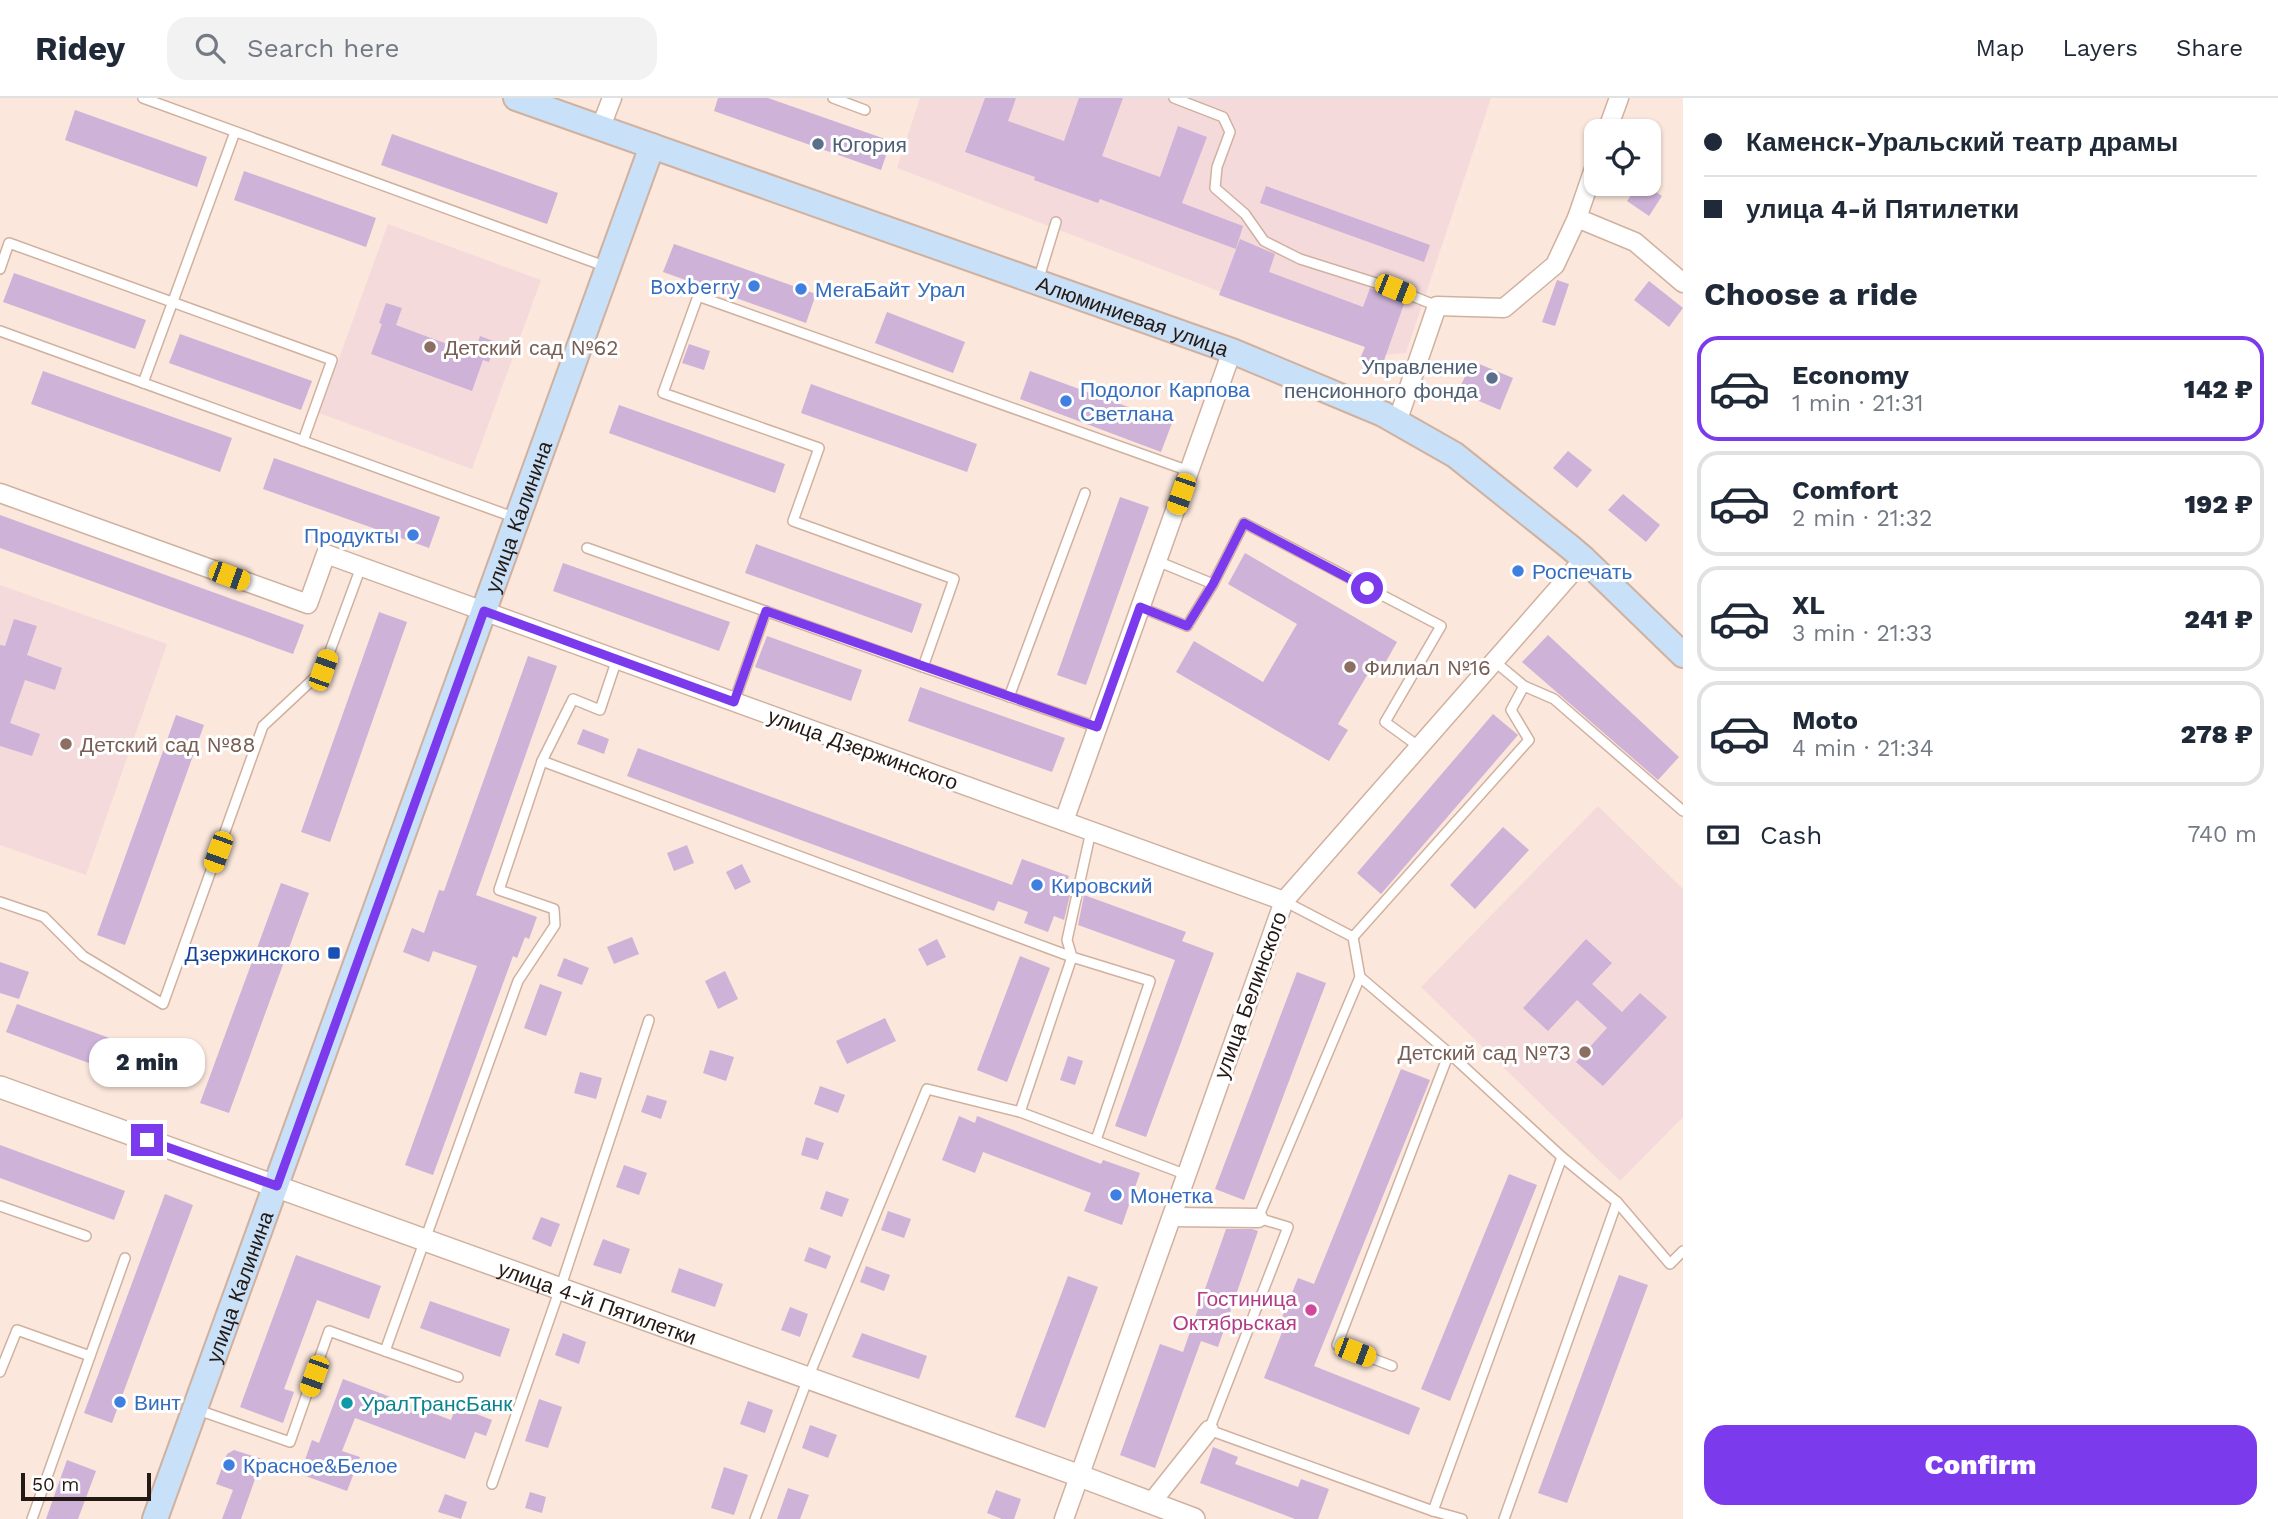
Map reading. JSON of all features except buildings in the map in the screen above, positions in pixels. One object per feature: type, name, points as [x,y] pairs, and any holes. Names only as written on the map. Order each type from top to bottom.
[{"type":"main road","name":"Алюминиевая улица","points":[[516,98],[1232,351],[1397,422],[1455,455],[1584,559],[1683,655]]},
{"type":"main road","name":"улица Калинина","points":[[155,1519],[652,146]]},
{"type":"street","points":[[600,129],[612,98]]},
{"type":"street","points":[[1611,119],[1619,98]]},
{"type":"street","points":[[1397,422],[1437,306],[1504,308],[1555,265],[1585,196]]},
{"type":"street","points":[[1577,218],[1634,242],[1683,283]]},
{"type":"street","points":[[1063,821],[1232,351]]},
{"type":"street","name":"улица Дзержинского","points":[[0,493],[308,604],[326,554],[1284,901]]},
{"type":"street","name":"улица Белинского","points":[[1064,1519],[1284,901],[1584,559]]},
{"type":"street","name":"улица 4-й Пятилетки","points":[[0,1087],[1194,1519]]},
{"type":"street","points":[[1172,1217],[1258,1218]]},
{"type":"street","points":[[1151,1503],[1209,1430]]},
{"type":"lane","points":[[143,98],[608,267]]},
{"type":"lane","points":[[833,98],[865,110]]},
{"type":"lane","points":[[1174,98],[1223,117],[1230,132],[1217,167],[1215,188],[1245,214],[1264,241],[1300,259],[1395,289],[1437,306]]},
{"type":"lane","points":[[143,383],[235,132]]},
{"type":"lane","points":[[1038,282],[1056,222]]},
{"type":"lane","points":[[0,269],[9,243],[332,360],[303,441]]},
{"type":"lane","points":[[923,667],[954,579],[793,521],[819,448],[663,393],[698,296],[1189,471]]},
{"type":"lane","points":[[0,331],[517,519]]},
{"type":"lane","points":[[1009,697],[1085,493]]},
{"type":"lane","points":[[1140,607],[1187,626],[1213,584],[1244,523],[1441,626],[1385,722],[1419,746]]},
{"type":"lane","points":[[587,548],[1097,727]]},
{"type":"lane","points":[[1157,561],[1213,584]]},
{"type":"lane","points":[[0,902],[44,918],[83,956],[163,1004],[263,726],[323,670],[361,567]]},
{"type":"lane","points":[[734,702],[766,611]]},
{"type":"lane","points":[[385,1351],[518,981],[555,925],[554,909],[499,890],[542,761],[573,699],[600,710],[617,659]]},
{"type":"lane","points":[[1493,660],[1524,686],[1554,699],[1683,810]]},
{"type":"lane","points":[[1353,937],[1529,740],[1511,710],[1524,686]]},
{"type":"lane","points":[[542,761],[1072,957],[1150,981],[1096,1140]]},
{"type":"lane","points":[[1020,1112],[1072,957],[1067,940],[1091,831]]},
{"type":"lane","points":[[1284,901],[1353,937]]},
{"type":"lane","points":[[1353,937],[1360,977],[1258,1218],[1288,1227],[1209,1430],[1462,1519]]},
{"type":"lane","points":[[1360,977],[1562,1157],[1617,1202],[1670,1264],[1683,1251]]},
{"type":"lane","points":[[492,1484],[649,1020]]},
{"type":"lane","points":[[1392,1366],[1337,1345],[1448,1053]]},
{"type":"lane","points":[[755,1519],[808,1378],[927,1089],[1020,1112],[1187,1175]]},
{"type":"lane","points":[[1433,1511],[1562,1157]]},
{"type":"lane","points":[[1504,1519],[1617,1202]]},
{"type":"lane","points":[[0,1206],[86,1236]]},
{"type":"lane","points":[[32,1519],[125,1258]]},
{"type":"lane","points":[[0,1372],[17,1330],[90,1356]]},
{"type":"lane","points":[[195,1409],[290,1442],[330,1331],[457,1377]]},
{"type":"shaded area","points":[[920,98],[1491,98],[1406,353],[1386,355],[897,168]]},
{"type":"shaded area","name":"Детский сад №62","points":[[388,224],[541,280],[472,469],[319,413]]},
{"type":"shaded area","name":"Детский сад №88","points":[[0,585],[167,644],[86,875],[0,845]]},
{"type":"shaded area","name":"Детский сад №73","points":[[1598,806],[1683,889],[1683,1117],[1620,1181],[1421,987]]},
{"type":"place","name":"Югория","points":[[818,144]]},
{"type":"place","name":"Boxberry","points":[[754,286]]},
{"type":"place","name":"МегаБайт Урал","points":[[801,289]]},
{"type":"place","name":"Детский сад №62","points":[[430,347]]},
{"type":"place","name":"Управление пенсионного фонда","points":[[1492,378]]},
{"type":"place","name":"Подолог Карпова Светлана","points":[[1066,401]]},
{"type":"place","name":"Продукты","points":[[413,535]]},
{"type":"place","name":"Роспечать","points":[[1518,571]]},
{"type":"place","name":"Филиал №16","points":[[1350,667]]},
{"type":"place","name":"Детский сад №88","points":[[66,744]]},
{"type":"place","name":"Кировский","points":[[1037,885]]},
{"type":"place","name":"Дзержинского","points":[[334,953]]},
{"type":"place","name":"Детский сад №73","points":[[1585,1052]]},
{"type":"place","name":"Монетка","points":[[1116,1195]]},
{"type":"place","name":"Гостиница Октябрьская","points":[[1311,1310]]},
{"type":"place","name":"Винт","points":[[120,1402]]},
{"type":"place","name":"УралТрансБанк","points":[[347,1403]]},
{"type":"place","name":"Красное&Белое","points":[[229,1465]]},
{"type":"route","points":[[147,1140],[277,1186],[484,611],[734,702],[766,611],[1097,727],[1140,607],[1187,626],[1213,584],[1244,523],[1367,588]]}]
